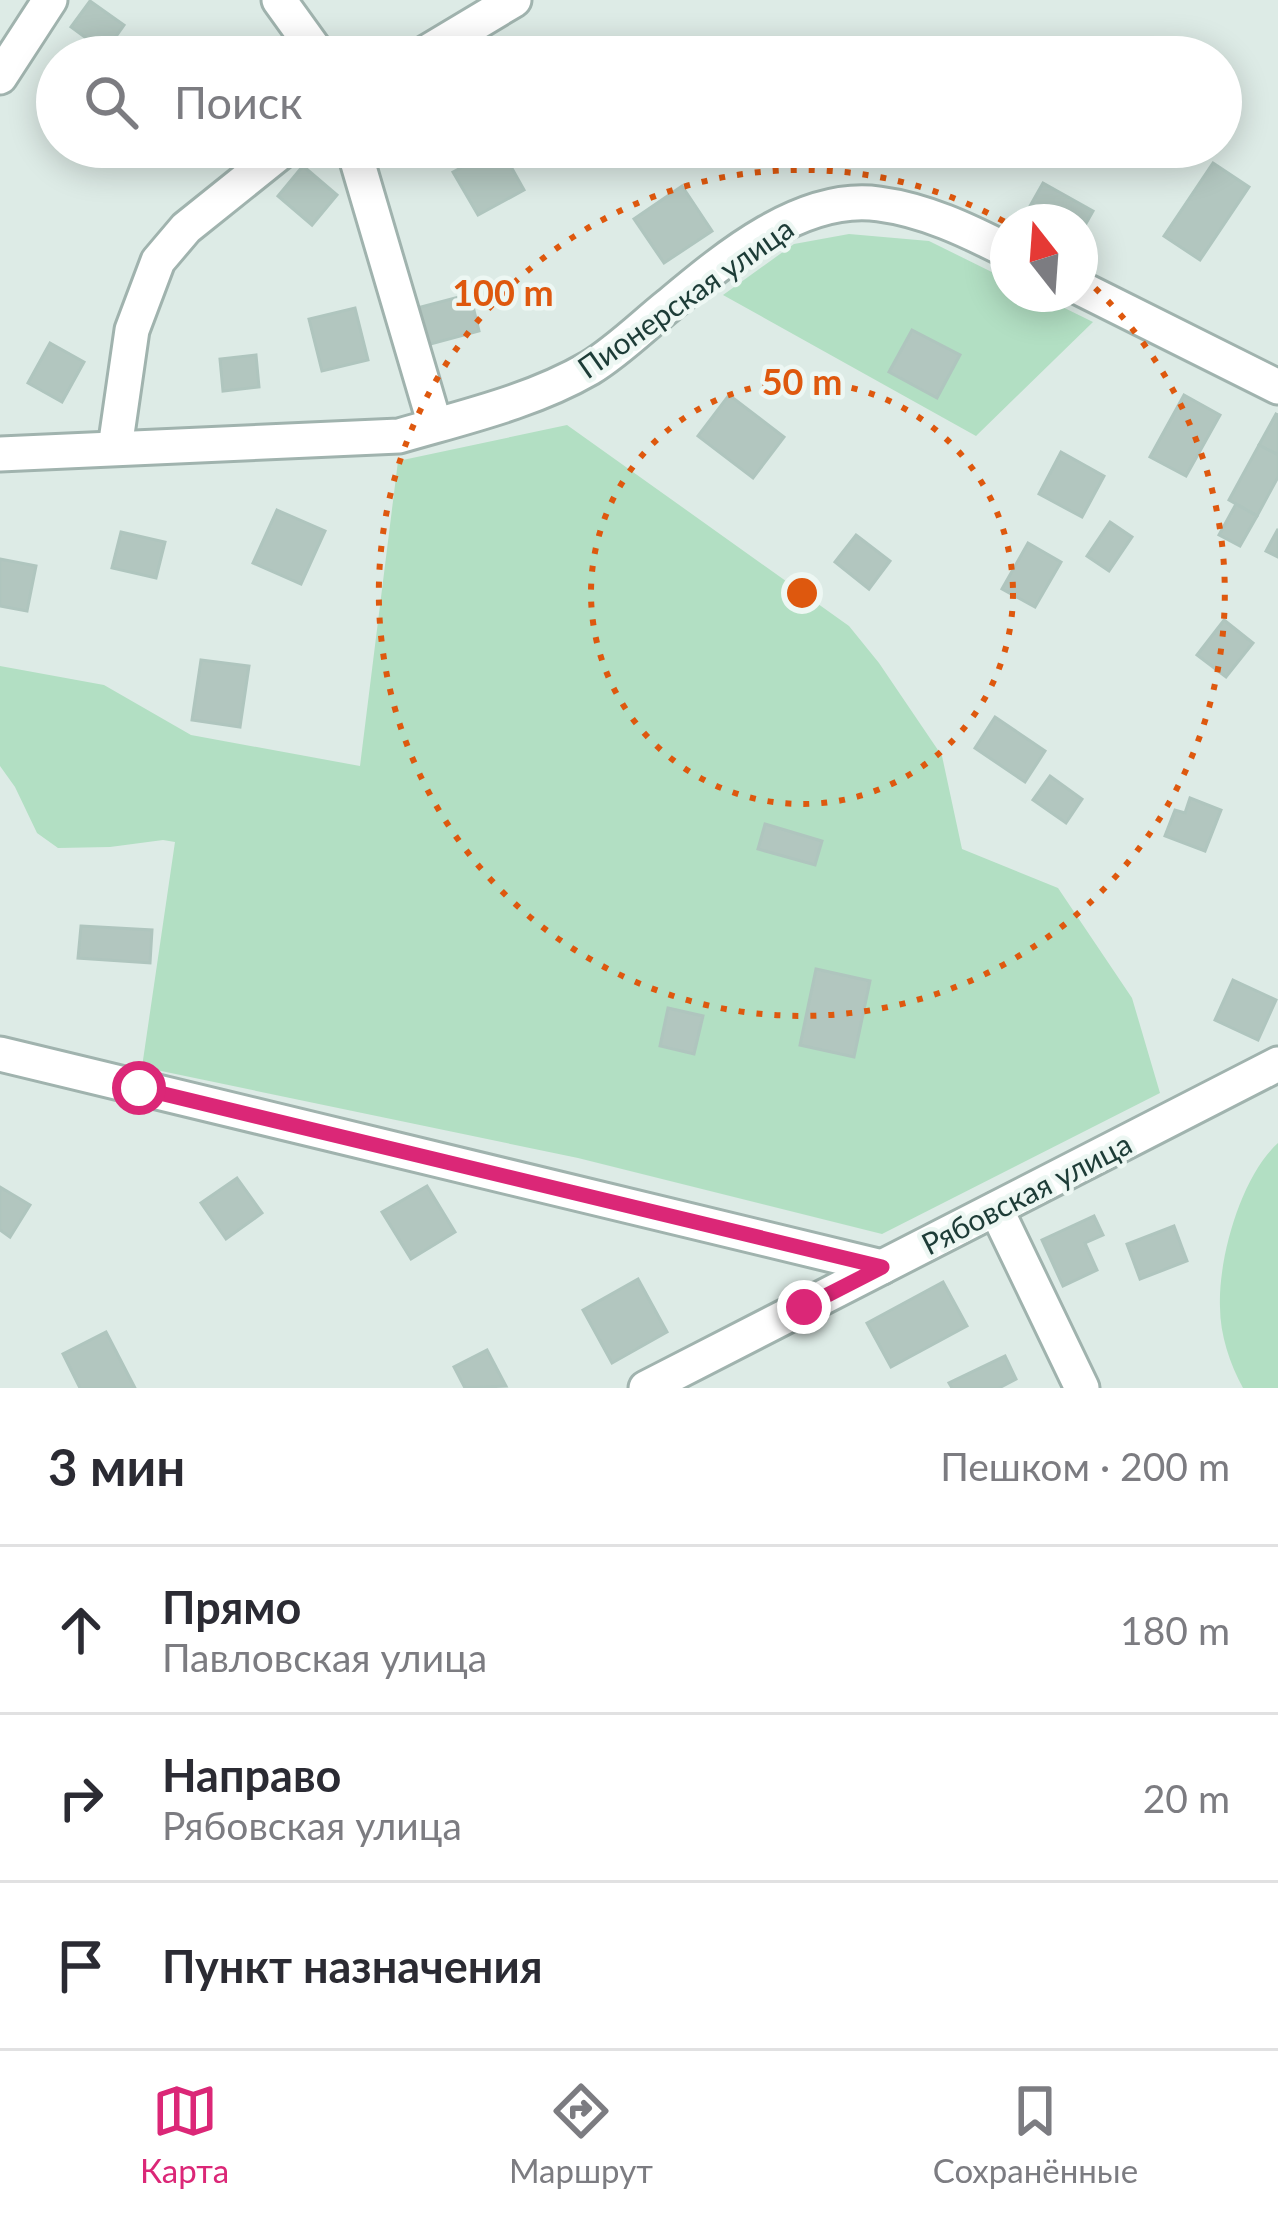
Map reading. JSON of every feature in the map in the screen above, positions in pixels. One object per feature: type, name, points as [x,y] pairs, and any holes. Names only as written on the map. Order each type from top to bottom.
[{"type":"street","points":[[0,77],[50,0]]},
{"type":"street","points":[[279,0],[305,36]]},
{"type":"street","points":[[453,36],[514,0]]},
{"type":"street","points":[[115,448],[132,330],[158,261],[186,228],[261,168]]},
{"type":"street","points":[[359,168],[435,425]]},
{"type":"street","name":"Пионерская улица","points":[[0,454],[399,436],[537,394],[593,366],[774,227],[826,206],[874,203],[927,214],[990,243]]},
{"type":"street","points":[[1098,297],[1278,387]]},
{"type":"street","points":[[0,1054],[882,1267]]},
{"type":"street","name":"Рябовская улица","points":[[646,1388],[1278,1064]]},
{"type":"street","points":[[996,1209],[1082,1388]]},
{"type":"green space","points":[[849,234],[929,241],[990,271],[990,312],[1073,312],[1093,322],[976,436],[723,295],[794,244]]},
{"type":"green space","points":[[567,425],[849,626],[942,756],[962,849],[1058,888],[1132,998],[1160,1093],[882,1234],[578,1158],[142,1067],[175,842],[58,848],[37,833],[0,766],[0,666],[104,685],[191,735],[360,766],[398,461]]},
{"type":"green space","points":[[1278,1143],[1278,1388],[1243,1388],[1222,1328],[1223,1266],[1243,1197]]},
{"type":"building","points":[[90,1],[124,25],[116,36],[83,36],[71,27]]},
{"type":"building","points":[[301,168],[337,195],[312,225],[278,196]]},
{"type":"building","points":[[512,168],[524,190],[478,215],[453,172]]},
{"type":"building","points":[[1210,168],[1220,168],[1249,187],[1200,260],[1164,236]]},
{"type":"building","points":[[1043,183],[1080,204],[1031,204]]},
{"type":"building","points":[[682,186],[712,231],[664,263],[634,219]]},
{"type":"building","points":[[470,294],[479,331],[427,345],[417,308]]},
{"type":"building","points":[[355,308],[368,360],[322,371],[309,319]]},
{"type":"building","points":[[912,330],[960,355],[937,398],[889,372]]},
{"type":"building","points":[[50,343],[84,362],[62,402],[28,383]]},
{"type":"building","points":[[256,355],[259,387],[223,391],[220,359]]},
{"type":"building","points":[[729,395],[784,437],[753,478],[698,436]]},
{"type":"building","points":[[1184,395],[1220,415],[1186,476],[1150,457]]},
{"type":"building","points":[[1278,415],[1278,455],[1259,445]]},
{"type":"building","points":[[1259,445],[1278,455],[1278,477],[1257,516],[1229,500]]},
{"type":"building","points":[[1061,452],[1104,476],[1082,517],[1039,494]]},
{"type":"building","points":[[1236,504],[1257,516],[1240,546],[1219,535]]},
{"type":"building","points":[[277,510],[325,531],[301,584],[253,563]]},
{"type":"building","points":[[1110,522],[1132,537],[1109,571],[1087,556]]},
{"type":"building","points":[[1278,529],[1278,557],[1266,551]]},
{"type":"building","points":[[121,532],[165,542],[156,578],[112,568]]},
{"type":"building","points":[[856,535],[890,561],[869,589],[835,562]]},
{"type":"building","points":[[1028,543],[1061,562],[1035,607],[1002,589]]},
{"type":"building","points":[[0,559],[36,566],[27,611],[0,606]]},
{"type":"building","points":[[1224,620],[1253,643],[1226,677],[1197,655]]},
{"type":"building","points":[[201,660],[249,666],[240,727],[192,720]]},
{"type":"building","points":[[995,717],[1045,751],[1025,782],[975,748]]},
{"type":"building","points":[[1050,776],[1082,799],[1066,823],[1033,800]]},
{"type":"building","points":[[1190,798],[1221,810],[1205,851],[1165,836],[1175,810],[1185,813]]},
{"type":"building","points":[[765,824],[822,841],[815,865],[758,849]]},
{"type":"building","points":[[81,926],[152,930],[150,963],[78,958]]},
{"type":"building","points":[[816,969],[870,981],[854,1057],[800,1045]]},
{"type":"building","points":[[1233,980],[1276,1000],[1258,1040],[1215,1020]]},
{"type":"building","points":[[668,1008],[703,1016],[694,1054],[660,1046]]},
{"type":"building","points":[[237,1178],[262,1213],[226,1239],[201,1203]]},
{"type":"building","points":[[427,1186],[455,1232],[411,1259],[382,1212]]},
{"type":"building","points":[[0,1187],[30,1205],[10,1237],[0,1230]]},
{"type":"building","points":[[1094,1216],[1103,1235],[1085,1243],[1097,1270],[1063,1286],[1042,1240]]},
{"type":"building","points":[[1174,1226],[1187,1261],[1140,1279],[1127,1244]]},
{"type":"building","points":[[638,1279],[667,1332],[612,1363],[583,1310]]},
{"type":"building","points":[[943,1282],[967,1326],[891,1367],[867,1323]]},
{"type":"building","points":[[106,1332],[135,1388],[80,1388],[63,1354]]},
{"type":"building","points":[[487,1350],[506,1386],[465,1388],[454,1367]]},
{"type":"building","points":[[1005,1356],[1016,1379],[999,1388],[952,1388],[949,1383]]},
{"type":"route","points":[[139,1088],[882,1267],[804,1307]]}]
